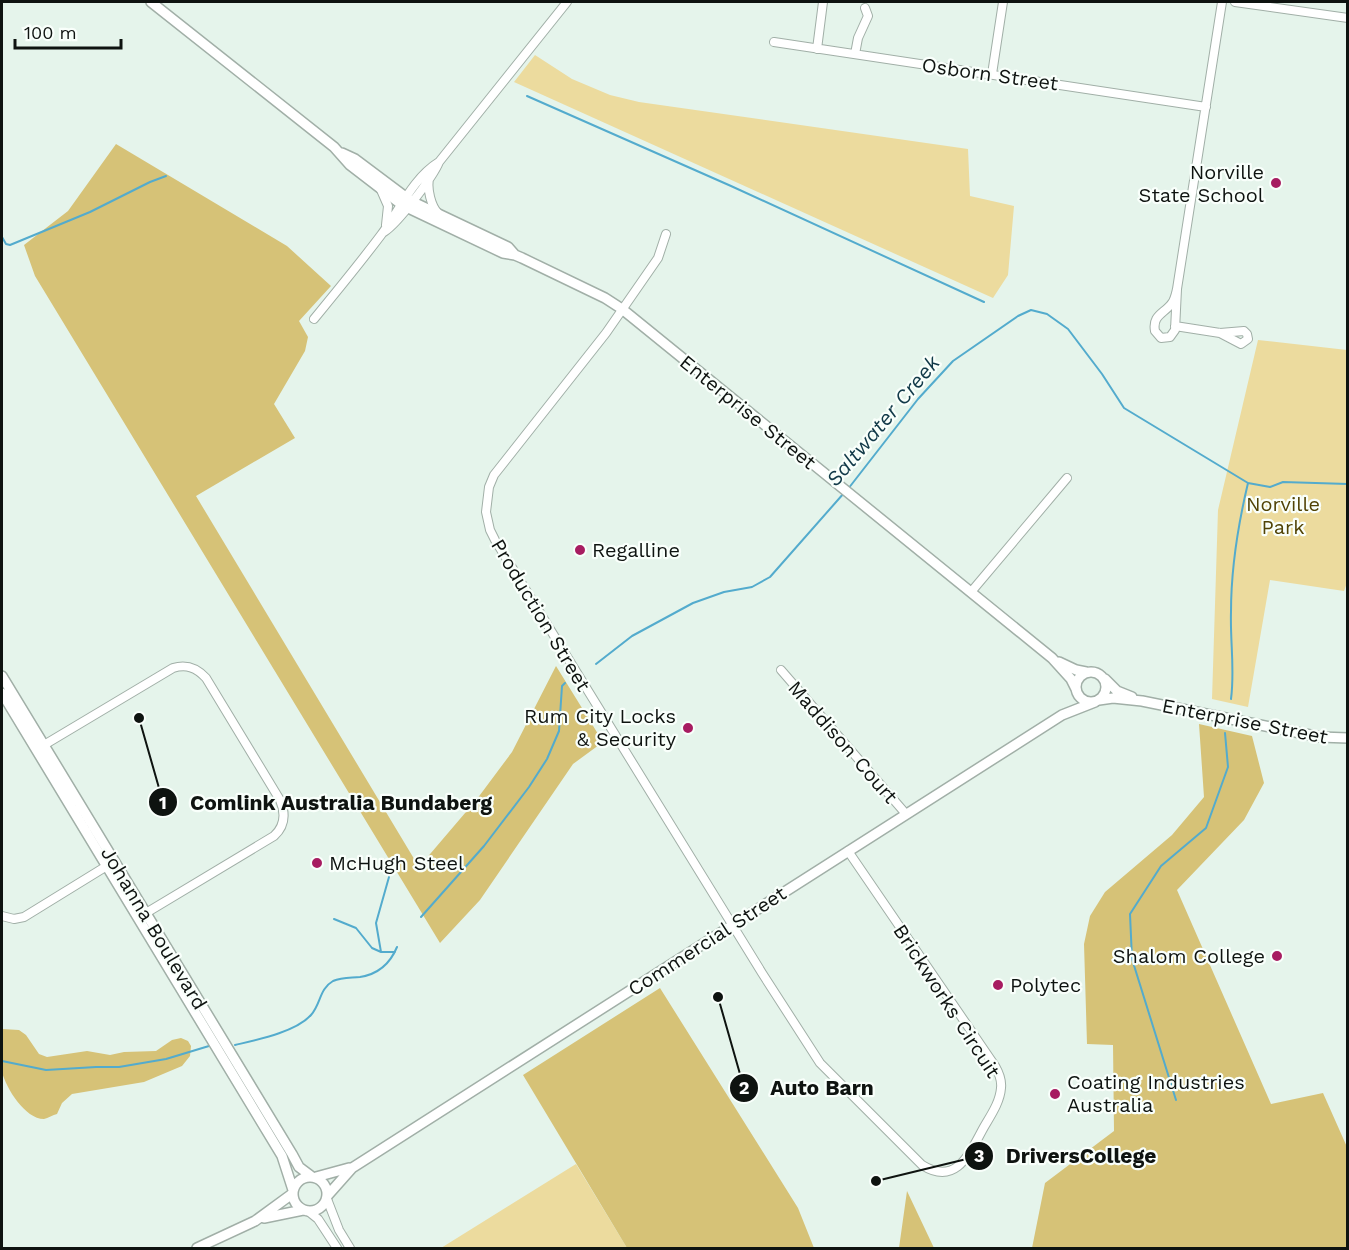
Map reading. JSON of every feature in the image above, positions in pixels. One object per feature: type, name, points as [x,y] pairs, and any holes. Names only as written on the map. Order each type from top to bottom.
[{"type":"street","name":"Enterprise Street","points":[[151,2],[339,151],[350,165],[407,203],[503,254],[515,255]]},
{"type":"street","points":[[407,203],[567,2]]},
{"type":"street","points":[[816,49],[823,2]]},
{"type":"street","points":[[992,74],[1002,2]]},
{"type":"street","points":[[1177,289],[1172,304],[1155,319],[1154,328],[1158,336],[1167,338],[1172,335],[1175,326],[1177,289],[1222,2]]},
{"type":"street","points":[[1235,2],[1248,2],[1347,18]]},
{"type":"street","points":[[855,54],[858,38],[868,16],[865,8]]},
{"type":"street","name":"Osborn Street","points":[[774,42],[1206,107]]},
{"type":"street","points":[[314,319],[385,229],[392,226],[431,167],[439,162]]},
{"type":"street","points":[[429,177],[428,185],[434,208],[438,213]]},
{"type":"street","points":[[385,229],[388,206],[386,188],[406,189],[419,183]]},
{"type":"street","name":"Enterprise Street","points":[[407,203],[438,213],[507,247],[515,255],[605,298],[622,309],[1052,658],[1071,679],[1076,690]]},
{"type":"street","name":"Production Street","points":[[666,234],[657,258],[606,333],[494,475],[487,499],[487,520],[495,540],[732,926]]},
{"type":"street","points":[[1175,326],[1220,333]]},
{"type":"street","points":[[971,592],[1067,478]]},
{"type":"street","name":"Enterprise Street","points":[[1052,658],[1076,670],[1086,672]]},
{"type":"street","points":[[39,747],[173,668],[186,666],[203,675],[280,800],[284,811],[283,823],[274,836],[141,916]]},
{"type":"street","name":"Maddison Court","points":[[781,670],[906,814]]},
{"type":"street","points":[[1086,672],[1096,672],[1105,679],[1107,689],[1097,701],[1083,700],[1076,690],[1078,679],[1086,672]]},
{"type":"street","name":"Johanna Boulevard","points":[[2,676],[5,696],[39,747],[110,864],[282,1156],[292,1192]]},
{"type":"street","name":"Enterprise Street","points":[[1105,679],[1117,691],[1142,701]]},
{"type":"street","name":"Commercial Street","points":[[1062,715],[1074,700],[1076,690]]},
{"type":"street","name":"Enterprise Street","points":[[1097,701],[1113,698],[1142,701],[1320,737],[1347,738]]},
{"type":"street","name":"Commercial Street","points":[[327,1197],[352,1168],[1062,715],[1097,701]]},
{"type":"street","name":"Brickworks Circuit","points":[[732,926],[811,1049],[832,1076],[922,1165],[940,1171],[959,1166],[968,1156],[998,1102],[1001,1078],[848,851]]},
{"type":"street","points":[[2,916],[9,919],[24,917],[110,864]]},
{"type":"street","name":"Johanna Boulevard","points":[[141,916],[299,1167],[314,1177]]},
{"type":"street","name":"Commercial Street","points":[[314,1177],[352,1168]]},
{"type":"street","points":[[197,1248],[255,1221],[292,1192],[300,1179],[314,1177],[325,1184],[327,1197],[339,1230],[350,1248]]},
{"type":"street","points":[[292,1192],[295,1203],[318,1219],[337,1248]]},
{"type":"street","points":[[255,1221],[320,1208],[327,1197]]},
{"type":"green space","points":[[535,55],[572,79],[610,95],[639,102],[968,149],[970,196],[1014,206],[1008,275],[993,298],[514,82]]},
{"type":"green space","name":"Norville Park","points":[[1258,340],[1347,350],[1348,580],[1344,591],[1270,580],[1248,707],[1212,699],[1218,510]]},
{"type":"green space","points":[[576,1164],[627,1248],[441,1248]]},
{"type":"shaded area","points":[[116,144],[287,246],[331,286],[299,321],[308,337],[305,351],[274,404],[295,438],[196,496],[419,867],[477,799],[512,752],[556,666],[603,742],[573,764],[480,900],[440,943],[35,276],[24,245],[68,211]]},
{"type":"shaded area","points":[[1199,724],[1252,736],[1264,783],[1244,820],[1177,890],[1271,1104],[1323,1093],[1347,1147],[1347,1248],[1032,1248],[1045,1183],[1114,1131],[1113,1045],[1087,1044],[1084,944],[1090,916],[1105,892],[1172,835],[1204,797]]},
{"type":"shaded area","points":[[660,988],[798,1208],[814,1248],[627,1248],[523,1075]]},
{"type":"shaded area","points":[[2,1029],[19,1030],[26,1035],[39,1054],[47,1057],[87,1051],[110,1055],[156,1051],[172,1040],[181,1038],[188,1041],[191,1046],[190,1056],[182,1066],[144,1082],[72,1094],[62,1103],[57,1114],[44,1119],[37,1118],[17,1102],[2,1072]]},
{"type":"shaded area","points":[[907,1191],[934,1248],[899,1248]]},
{"type":"waterway","points":[[527,96],[984,302]]},
{"type":"waterway","points":[[2,237],[6,244],[10,245],[90,212],[166,176]]},
{"type":"waterway","name":"Saltwater Creek","points":[[848,489],[918,399],[953,361],[1018,316],[1031,310],[1047,314],[1068,329],[1124,408],[1248,483],[1270,487],[1283,482],[1348,484]]},
{"type":"waterway","points":[[1231,699],[1233,677],[1232,579],[1238,531],[1248,483]]},
{"type":"waterway","name":"Saltwater Creek","points":[[596,664],[632,636],[693,603],[724,592],[752,587],[770,577],[844,493]]},
{"type":"waterway","name":"Saltwater Creek","points":[[421,917],[484,846],[529,787],[547,759],[559,731],[562,686],[565,683]]},
{"type":"waterway","points":[[1176,1100],[1132,959],[1130,914],[1161,866],[1206,828],[1228,767],[1225,733]]},
{"type":"waterway","points":[[389,877],[376,923],[381,952],[395,952]]},
{"type":"waterway","points":[[334,919],[356,928],[372,948],[381,952]]},
{"type":"waterway","name":"Saltwater Creek","points":[[235,1045],[296,1026],[311,1015],[328,984],[343,978],[367,976],[378,971],[391,958],[397,947]]},
{"type":"waterway","name":"Saltwater Creek","points":[[2,1061],[46,1070],[119,1067],[166,1059],[209,1046]]},
{"type":"place","name":"Norville State School","points":[[1276,183]]},
{"type":"place","name":"Regalline","points":[[580,550]]},
{"type":"place","name":"Comlink Australia Bundaberg","points":[[139,718]]},
{"type":"place","name":"Rum City Locks & Security","points":[[688,728]]},
{"type":"place","name":"McHugh Steel","points":[[317,863]]},
{"type":"place","name":"Shalom College","points":[[1277,956]]},
{"type":"place","name":"Polytec","points":[[998,985]]},
{"type":"place","name":"Auto Barn","points":[[718,997]]},
{"type":"place","name":"Coating Industries Australia","points":[[1055,1094]]},
{"type":"place","name":"DriversCollege","points":[[876,1181]]}]
